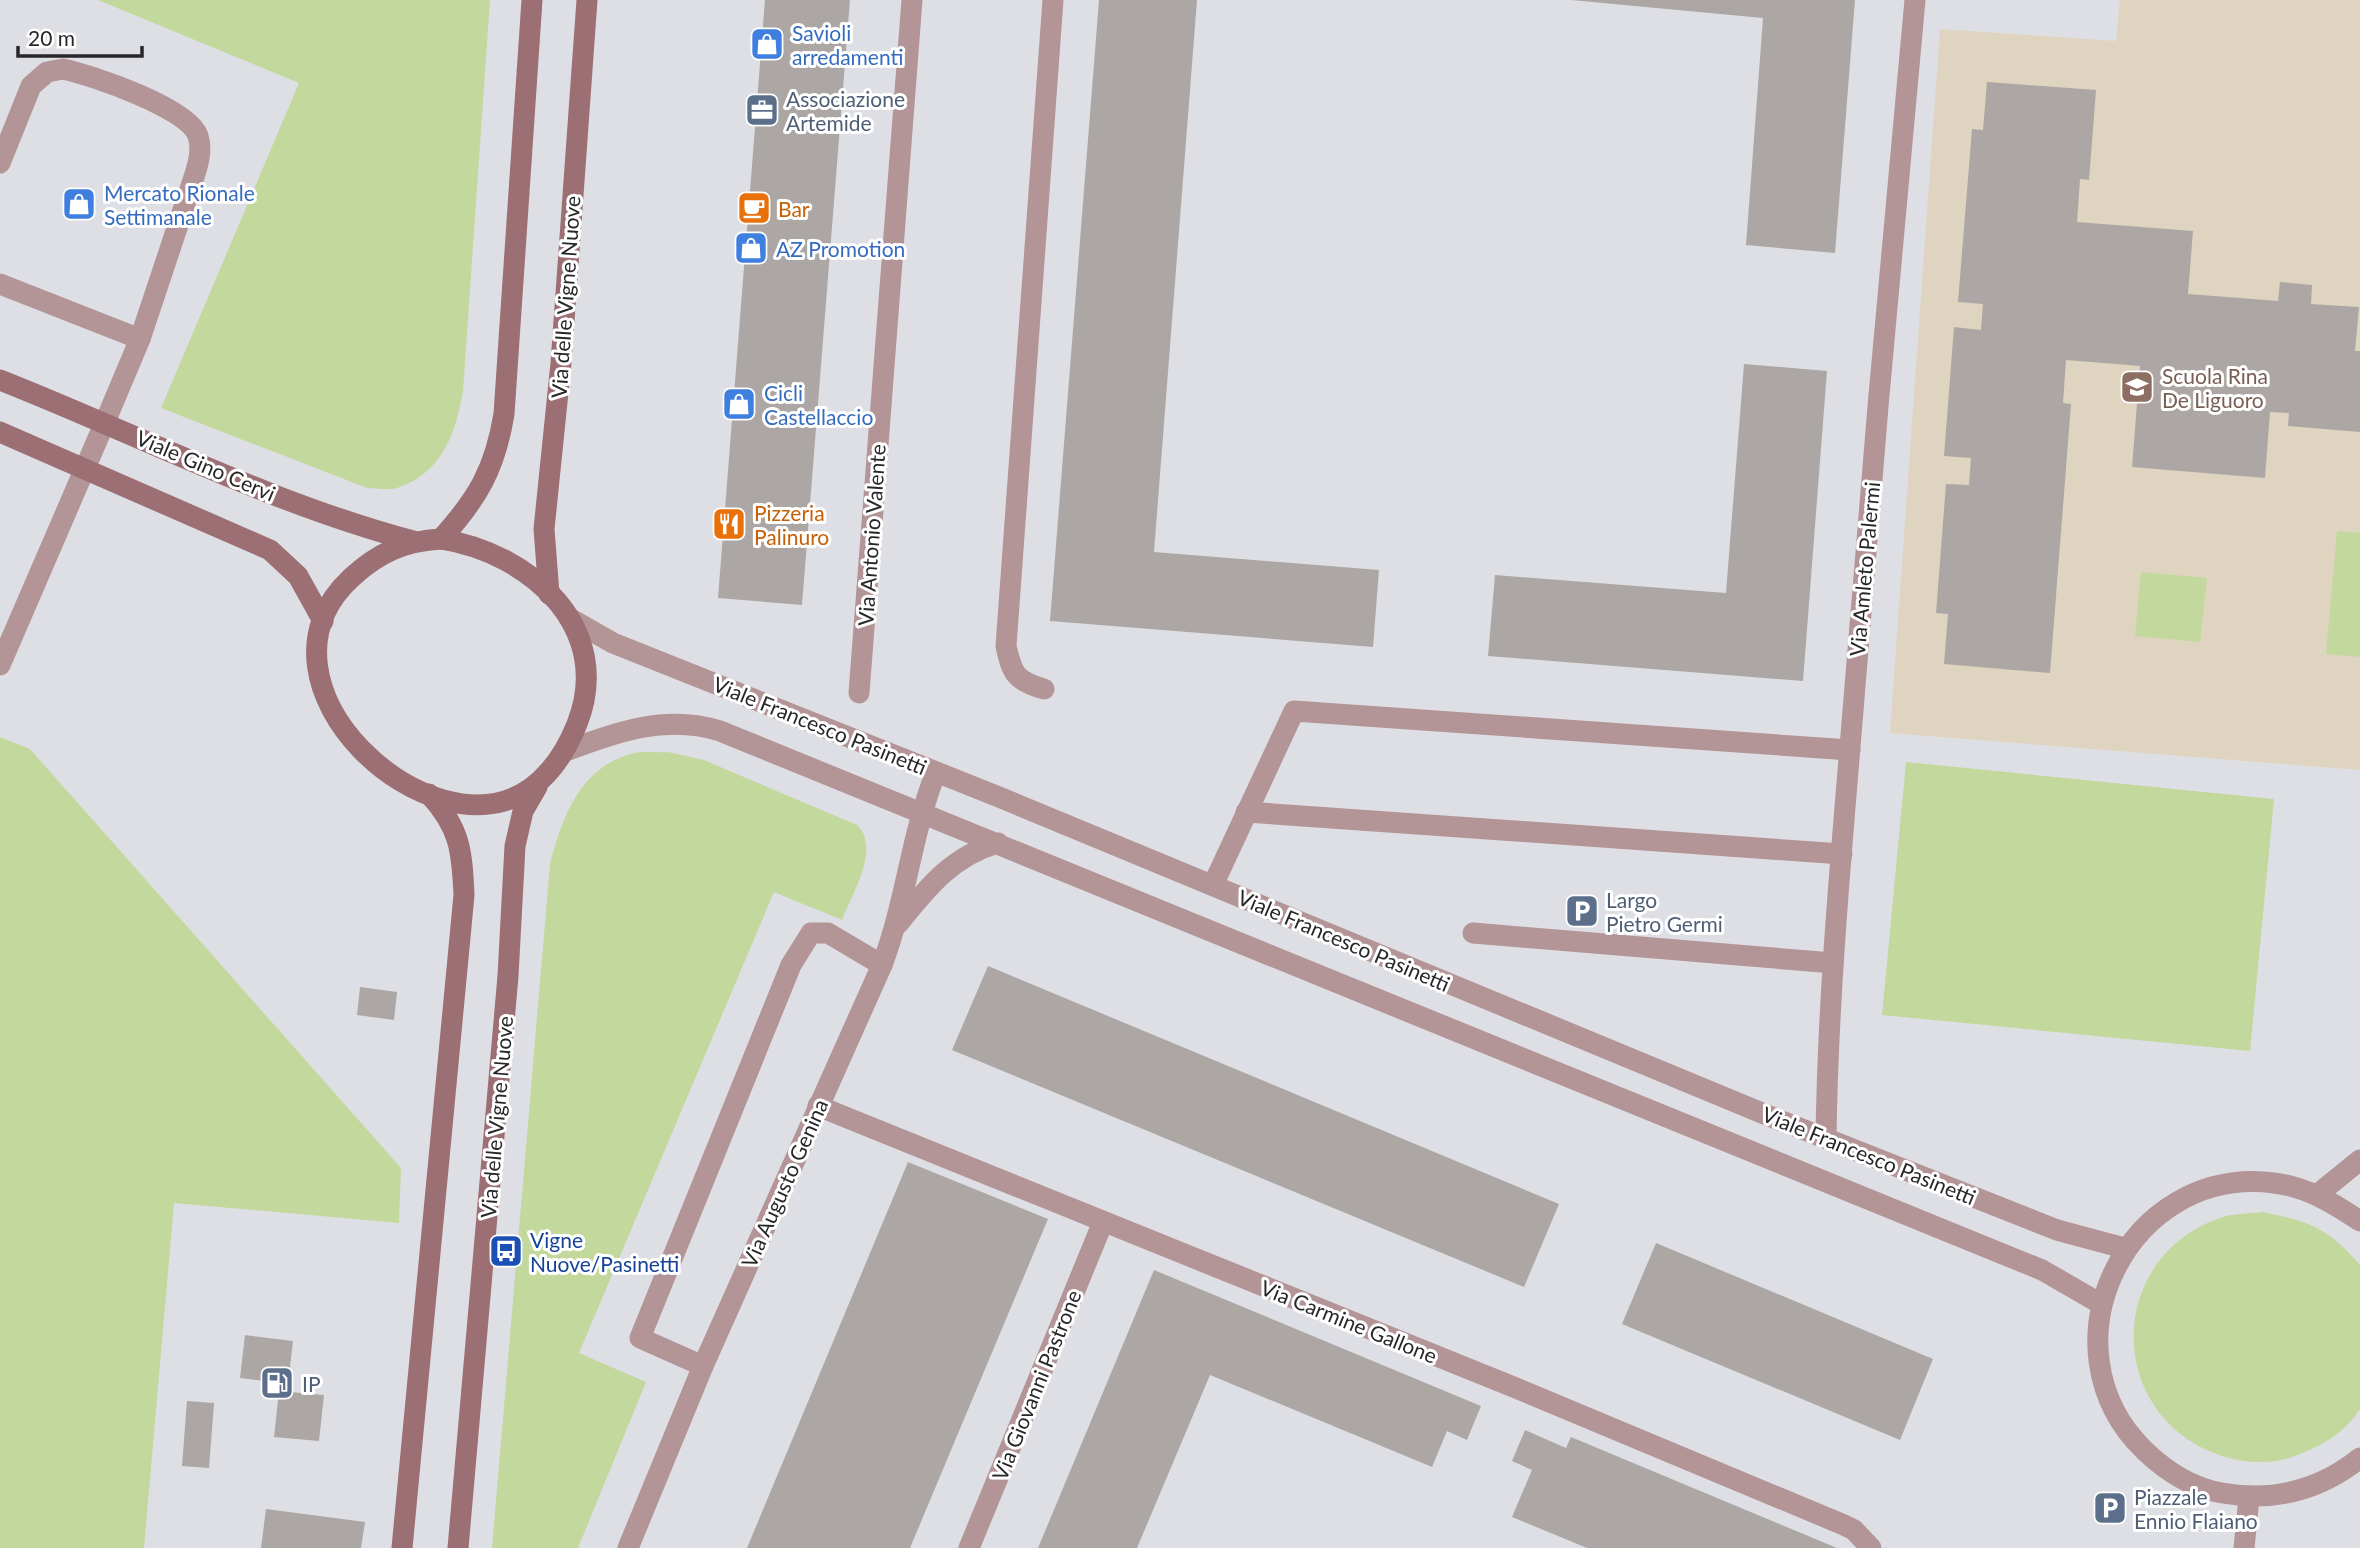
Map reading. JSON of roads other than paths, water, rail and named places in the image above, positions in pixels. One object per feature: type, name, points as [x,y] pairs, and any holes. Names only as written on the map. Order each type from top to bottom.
[{"type":"main road","points":[[441,539],[478,495],[488,477],[505,414],[533,0]]},
{"type":"main road","name":"Via delle Vigne Nuove","points":[[549,594],[544,528],[561,363],[587,0]]},
{"type":"main road","name":"Viale Gino Cervi","points":[[0,380],[283,498],[354,525],[415,541]]},
{"type":"main road","points":[[0,432],[270,550],[298,576],[323,621]]},
{"type":"main road","points":[[441,539],[476,546],[501,555],[530,574],[569,618],[581,646],[586,683],[579,719],[566,751],[544,776],[520,795],[494,803],[467,803],[429,794],[404,782],[371,759],[335,719],[320,686],[317,665],[318,639],[323,621],[338,592],[356,573],[392,548],[415,541],[441,539]]},
{"type":"main road","name":"Via delle Vigne Nuove","points":[[458,1548],[506,1004],[515,846],[523,811],[544,776]]},
{"type":"main road","points":[[402,1548],[464,895],[462,856],[455,830],[449,817],[429,794]]},
{"type":"street","name":"Via Antonio Valente","points":[[859,693],[912,0]]},
{"type":"street","points":[[1044,689],[1023,683],[1011,667],[1006,646],[1053,0]]},
{"type":"street","name":"Via Amleto Palermi","points":[[1826,1138],[1833,963],[1884,326],[1915,0]]},
{"type":"street","points":[[0,163],[31,86],[47,72],[63,69],[173,111],[198,134],[201,155],[140,339],[0,665]]},
{"type":"street","points":[[0,284],[140,339]]},
{"type":"street","name":"Viale Francesco Pasinetti","points":[[569,618],[613,643],[1213,885],[1826,1138],[2057,1230],[2124,1248]]},
{"type":"street","points":[[1213,885],[1294,711],[1850,750]]},
{"type":"street","name":"Viale Francesco Pasinetti","points":[[566,751],[629,729],[689,724],[747,741],[2042,1270],[2101,1304]]},
{"type":"street","name":"Via Augusto Genina","points":[[628,1548],[703,1366],[882,965],[897,926],[920,811],[936,772]]},
{"type":"street","points":[[1246,812],[1842,854]]},
{"type":"street","points":[[897,926],[949,867],[979,848],[998,842]]},
{"type":"street","points":[[703,1366],[640,1338],[791,965],[811,933],[820,932],[828,933],[882,965]]},
{"type":"street","points":[[1473,933],[1833,963]]},
{"type":"street","name":"Via Carmine Gallone","points":[[818,1106],[1844,1525],[1871,1548]]},
{"type":"street","points":[[2318,1194],[2360,1160]]},
{"type":"street","points":[[2360,1221],[2318,1194],[2274,1182],[2228,1184],[2185,1198],[2147,1224],[2124,1248],[2101,1304],[2097,1350],[2107,1395],[2129,1436],[2162,1467],[2203,1490],[2249,1498],[2295,1494],[2338,1476],[2360,1458]]},
{"type":"street","name":"Via Giovanni Pastrone","points":[[969,1548],[1103,1222]]},
{"type":"street","points":[[2244,1548],[2249,1498]]},
{"type":"place","name":"Savioli arredamenti","points":[[767,44]]},
{"type":"place","name":"Associazione Artemide","points":[[762,110]]},
{"type":"place","name":"Mercato Rionale Settimanale","points":[[79,204]]},
{"type":"place","name":"Bar","points":[[754,208]]},
{"type":"place","name":"AZ Promotion","points":[[751,248]]},
{"type":"place","name":"Scuola Rina De Liguoro","points":[[2137,387]]},
{"type":"place","name":"Cicli Castellaccio","points":[[739,404]]},
{"type":"place","name":"Pizzeria Palinuro","points":[[729,524]]},
{"type":"place","name":"Largo Pietro Germi","points":[[1582,911]]},
{"type":"place","name":"Vigne Nuove/Pasinetti","points":[[506,1251]]},
{"type":"place","name":"IP","points":[[277,1383]]},
{"type":"place","name":"Piazzale Ennio Flaiano","points":[[2110,1508]]}]
